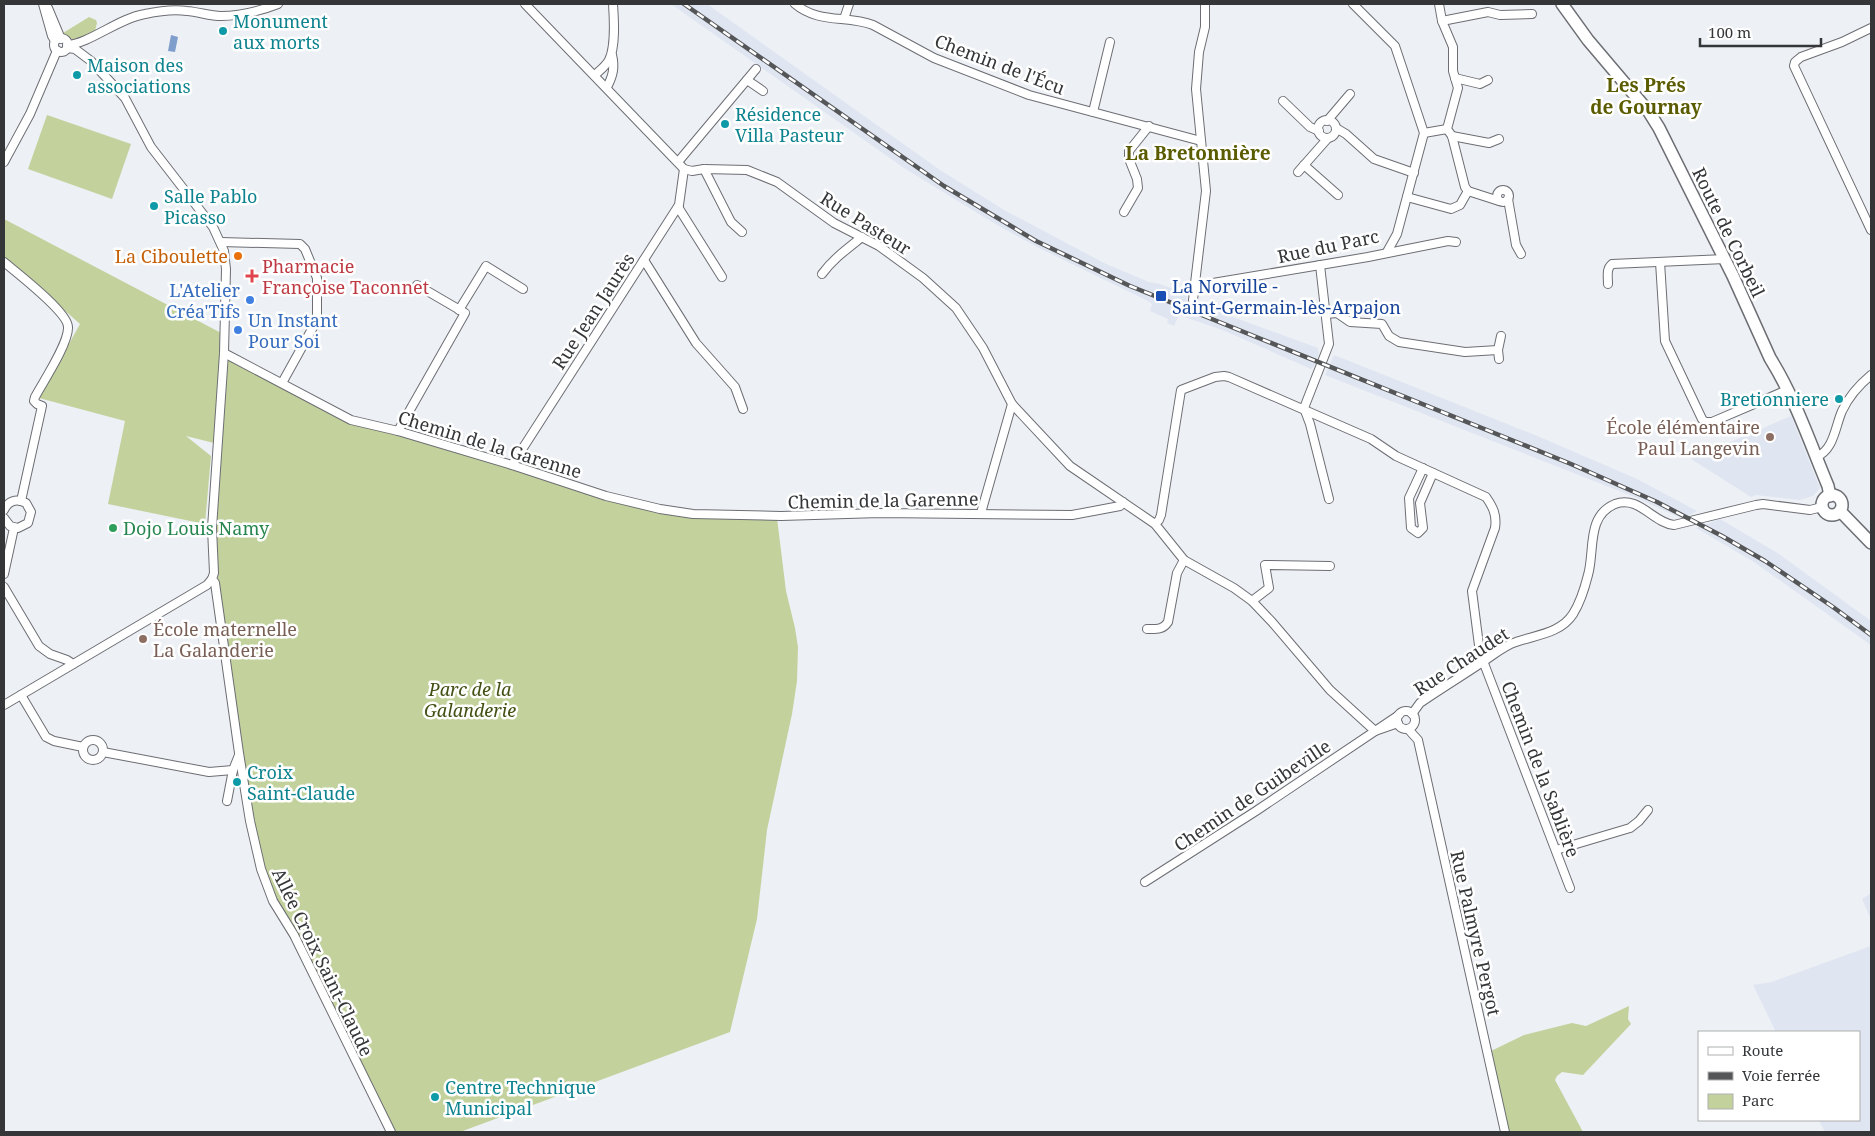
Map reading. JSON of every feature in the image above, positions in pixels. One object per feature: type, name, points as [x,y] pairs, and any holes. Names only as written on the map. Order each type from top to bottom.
[{"type":"main road","name":"Route de Corbeil","points":[[1562,4],[1588,40],[1654,120],[1725,259],[1770,358],[1803,422],[1828,486],[1830,496]]},
{"type":"main road","points":[[1830,496],[1836,496],[1842,506],[1840,512],[1835,515],[1828,514],[1822,507],[1823,501],[1830,496]]},
{"type":"main road","points":[[1840,512],[1871,543]]},
{"type":"street","points":[[44,4],[58,40]]},
{"type":"street","points":[[58,40],[54,47],[58,51],[64,51],[67,46],[76,44],[114,24],[142,14],[182,10],[205,15],[234,16],[278,4]]},
{"type":"street","points":[[525,4],[684,169]]},
{"type":"street","points":[[606,87],[611,79],[613,70],[613,4]]},
{"type":"street","name":"Chemin de l'Écu","points":[[795,4],[814,16],[864,21],[934,58],[1028,95],[1200,141]]},
{"type":"street","points":[[844,19],[849,4]]},
{"type":"street","points":[[1193,300],[1206,191],[1196,83],[1205,27],[1205,4]]},
{"type":"street","points":[[1354,4],[1395,46],[1424,133],[1450,132],[1489,143],[1499,139]]},
{"type":"street","points":[[1439,4],[1442,21],[1453,47],[1453,71],[1458,88],[1450,132],[1465,187],[1468,192],[1499,201],[1504,202],[1508,199],[1516,246],[1521,254]]},
{"type":"street","points":[[1442,21],[1488,12],[1500,15],[1532,14]]},
{"type":"street","points":[[1871,28],[1842,42],[1801,57],[1795,62],[1794,66],[1871,230]]},
{"type":"street","points":[[58,40],[64,40],[67,46],[75,49],[91,61],[125,98],[152,147],[213,227],[220,242],[226,269],[224,353]]},
{"type":"street","points":[[1093,112],[1110,42]]},
{"type":"street","points":[[4,162],[30,114],[58,51]]},
{"type":"street","points":[[595,75],[609,61],[612,53]]},
{"type":"street","points":[[678,162],[756,69]]},
{"type":"street","points":[[1455,78],[1480,84],[1488,80]]},
{"type":"street","points":[[747,80],[763,91]]},
{"type":"street","points":[[1327,121],[1350,94]]},
{"type":"street","points":[[1283,101],[1310,127],[1328,138]]},
{"type":"street","points":[[1319,131],[1321,123],[1333,122],[1336,128],[1346,134],[1374,159],[1414,173]]},
{"type":"street","points":[[1124,212],[1138,188],[1137,179],[1129,159],[1129,151],[1149,126]]},
{"type":"street","points":[[1298,172],[1328,138],[1334,135],[1336,128]]},
{"type":"street","name":"Rue du Parc","points":[[1194,284],[1201,285],[1387,252],[1397,234],[1424,133]]},
{"type":"street","points":[[1304,165],[1338,195]]},
{"type":"street","name":"Rue Pasteur","points":[[684,169],[692,171],[704,169],[747,170],[776,182],[834,223],[879,246],[923,278],[956,308],[983,348],[1012,404],[1070,466],[1155,524]]},
{"type":"street","name":"Rue Jean Jaurès","points":[[512,465],[678,207],[684,169]]},
{"type":"street","points":[[704,169],[732,222],[742,232]]},
{"type":"street","points":[[1407,197],[1452,209],[1464,202],[1468,192]]},
{"type":"street","points":[[678,207],[722,277]]},
{"type":"street","points":[[822,274],[836,256],[842,254],[862,237]]},
{"type":"street","points":[[1387,252],[1448,241],[1456,242]]},
{"type":"street","points":[[220,242],[300,244],[305,249],[317,278],[318,320],[282,382]]},
{"type":"street","points":[[1608,284],[1608,271],[1612,264],[1725,259]]},
{"type":"street","points":[[644,260],[696,343],[735,387],[743,409]]},
{"type":"street","points":[[4,262],[60,311],[67,322],[68,328],[64,341],[35,397],[34,401],[42,406],[21,501]]},
{"type":"street","points":[[1660,262],[1666,341],[1702,419],[1705,422],[1712,422],[1788,390]]},
{"type":"street","points":[[1320,265],[1329,344],[1304,408],[1310,424],[1329,500]]},
{"type":"street","points":[[459,310],[486,266],[523,289]]},
{"type":"street","points":[[398,431],[465,313],[417,285]]},
{"type":"street","points":[[1326,314],[1337,313],[1350,322],[1382,324],[1389,336],[1399,342],[1465,352],[1498,350]]},
{"type":"street","points":[[1499,359],[1498,350],[1501,336]]},
{"type":"street","name":"Chemin de la Garenne","points":[[224,353],[351,420],[398,431],[512,465],[606,496],[660,509],[694,514],[781,516],[880,513],[1072,515],[1120,506],[1123,502]]},
{"type":"street","name":"Allée Croix Saint-Claude","points":[[224,353],[212,528],[214,573],[212,579],[215,583],[239,753],[256,848],[270,894],[294,934],[391,1132]]},
{"type":"street","points":[[1816,457],[1830,446],[1842,411],[1852,394],[1871,375]]},
{"type":"street","name":"Chemin de la Sablière","points":[[1155,524],[1161,515],[1182,390],[1211,378],[1224,376],[1304,408],[1371,439],[1396,456],[1486,497],[1493,507],[1495,528],[1472,591],[1480,653],[1570,888]]},
{"type":"street","points":[[980,513],[1012,404]]},
{"type":"street","points":[[1424,468],[1409,498],[1411,528],[1418,533],[1423,528],[1421,497],[1433,472]]},
{"type":"street","points":[[4,510],[9,503],[15,500],[21,501],[29,507],[31,517],[24,526],[14,528],[4,518]]},
{"type":"street","name":"Rue Chaudet","points":[[1412,714],[1420,703],[1515,642],[1559,627],[1569,619],[1577,606],[1588,575],[1594,529],[1598,519],[1605,510],[1616,504],[1630,503],[1636,505],[1665,522],[1674,525],[1756,505],[1810,510],[1822,507]]},
{"type":"street","points":[[1155,524],[1184,560],[1234,588],[1252,601],[1330,690],[1375,731]]},
{"type":"street","points":[[4,574],[14,528]]},
{"type":"street","points":[[1147,629],[1165,627],[1168,622],[1177,573],[1184,560]]},
{"type":"street","points":[[1252,601],[1269,588],[1265,565],[1330,566]]},
{"type":"street","points":[[4,705],[207,585],[212,579]]},
{"type":"street","points":[[4,587],[40,646],[50,654],[73,664]]},
{"type":"street","points":[[21,695],[46,738],[83,747]]},
{"type":"street","name":"Rue Chaudet","points":[[1375,731],[1398,719],[1404,712],[1412,714],[1415,719],[1411,727]]},
{"type":"street","points":[[1398,719],[1400,727],[1411,727]]},
{"type":"street","name":"Rue Palmyre Pergot","points":[[1411,727],[1418,740],[1505,1132]]},
{"type":"street","name":"Chemin de Guibeville","points":[[1145,882],[1247,817],[1375,731]]},
{"type":"street","points":[[83,747],[90,740],[95,740],[102,746],[103,752]]},
{"type":"street","points":[[83,747],[86,757],[91,760],[96,759],[103,752]]},
{"type":"street","points":[[103,752],[209,772],[233,770]]},
{"type":"street","points":[[227,801],[233,770],[239,753]]},
{"type":"street","points":[[1556,850],[1630,828],[1648,810]]},
{"type":"shaded area","points":[[671,4],[707,4],[940,170],[1004,210],[1106,264],[1149,282],[1181,292],[1187,295],[1186,300],[1318,348],[1319,354],[1315,365],[1311,369],[1225,331],[1179,315],[1174,326],[1167,323],[1168,319],[1150,311],[1152,304],[1146,300],[1039,248],[992,222],[904,168]]},
{"type":"shaded area","points":[[1334,355],[1535,435],[1637,479],[1697,511],[1683,519],[1637,498],[1325,375]]},
{"type":"shaded area","name":"École élémentaire Paul Langevin","points":[[1791,416],[1820,488],[1813,496],[1800,500],[1756,495],[1751,497],[1691,459]]},
{"type":"shaded area","points":[[1720,519],[1779,554],[1871,621],[1871,645],[1754,562],[1696,528]]},
{"type":"shaded area","points":[[1871,893],[1871,919],[1862,899]]},
{"type":"shaded area","points":[[1871,946],[1871,1132],[1825,1132],[1820,1121],[1860,1121],[1860,1031],[1776,1031],[1753,985],[1772,982]]},
{"type":"green space","points":[[89,17],[96,20],[95,31],[79,39],[72,39],[63,33]]},
{"type":"green space","points":[[47,115],[131,144],[112,199],[28,169]]},
{"type":"green space","name":"Parc de la Galanderie","points":[[4,219],[225,335],[225,353],[351,420],[660,510],[777,518],[786,591],[798,647],[797,681],[792,714],[767,830],[757,919],[730,1032],[460,1132],[392,1132],[261,869],[214,573],[218,444],[186,436],[211,456],[205,524],[108,504],[125,421],[39,398],[80,324],[4,257]]},
{"type":"green space","points":[[1629,1006],[1628,1019],[1631,1024],[1583,1075],[1562,1072],[1555,1080],[1583,1132],[1509,1132],[1491,1051],[1524,1035],[1572,1023],[1586,1026]]},
{"type":"water","points":[[171,35],[178,37],[175,52],[168,51]]},
{"type":"railway","points":[[684,4],[944,186],[1036,241],[1130,286],[1571,464],[1657,502],[1765,561],[1871,635]]},
{"type":"place","name":"Monument aux morts","points":[[223,31]]},
{"type":"place","name":"Maison des associations","points":[[77,75]]},
{"type":"place","name":"Résidence Villa Pasteur","points":[[725,124]]},
{"type":"place","name":"Salle Pablo Picasso","points":[[154,206]]},
{"type":"place","name":"La Ciboulette","points":[[238,256]]},
{"type":"place","name":"Pharmacie Françoise Taconnet","points":[[252,276]]},
{"type":"place","name":"La Norville - Saint-Germain-lès-Arpajon","points":[[1161,296]]},
{"type":"place","name":"L'Atelier Créa'Tifs","points":[[250,300]]},
{"type":"place","name":"Un Instant Pour Soi","points":[[238,330]]},
{"type":"place","name":"Bretionniere","points":[[1839,399]]},
{"type":"place","name":"École élémentaire Paul Langevin","points":[[1770,437]]},
{"type":"place","name":"Dojo Louis Namy","points":[[113,528]]},
{"type":"place","name":"École maternelle La Galanderie","points":[[143,639]]},
{"type":"place","name":"Croix Saint-Claude","points":[[237,782]]},
{"type":"place","name":"Centre Technique Municipal","points":[[435,1097]]},
{"type":"district","name":"Les Prés de Gournay","points":[[1646,96]]},
{"type":"district","name":"La Bretonnière","points":[[1198,153]]}]
